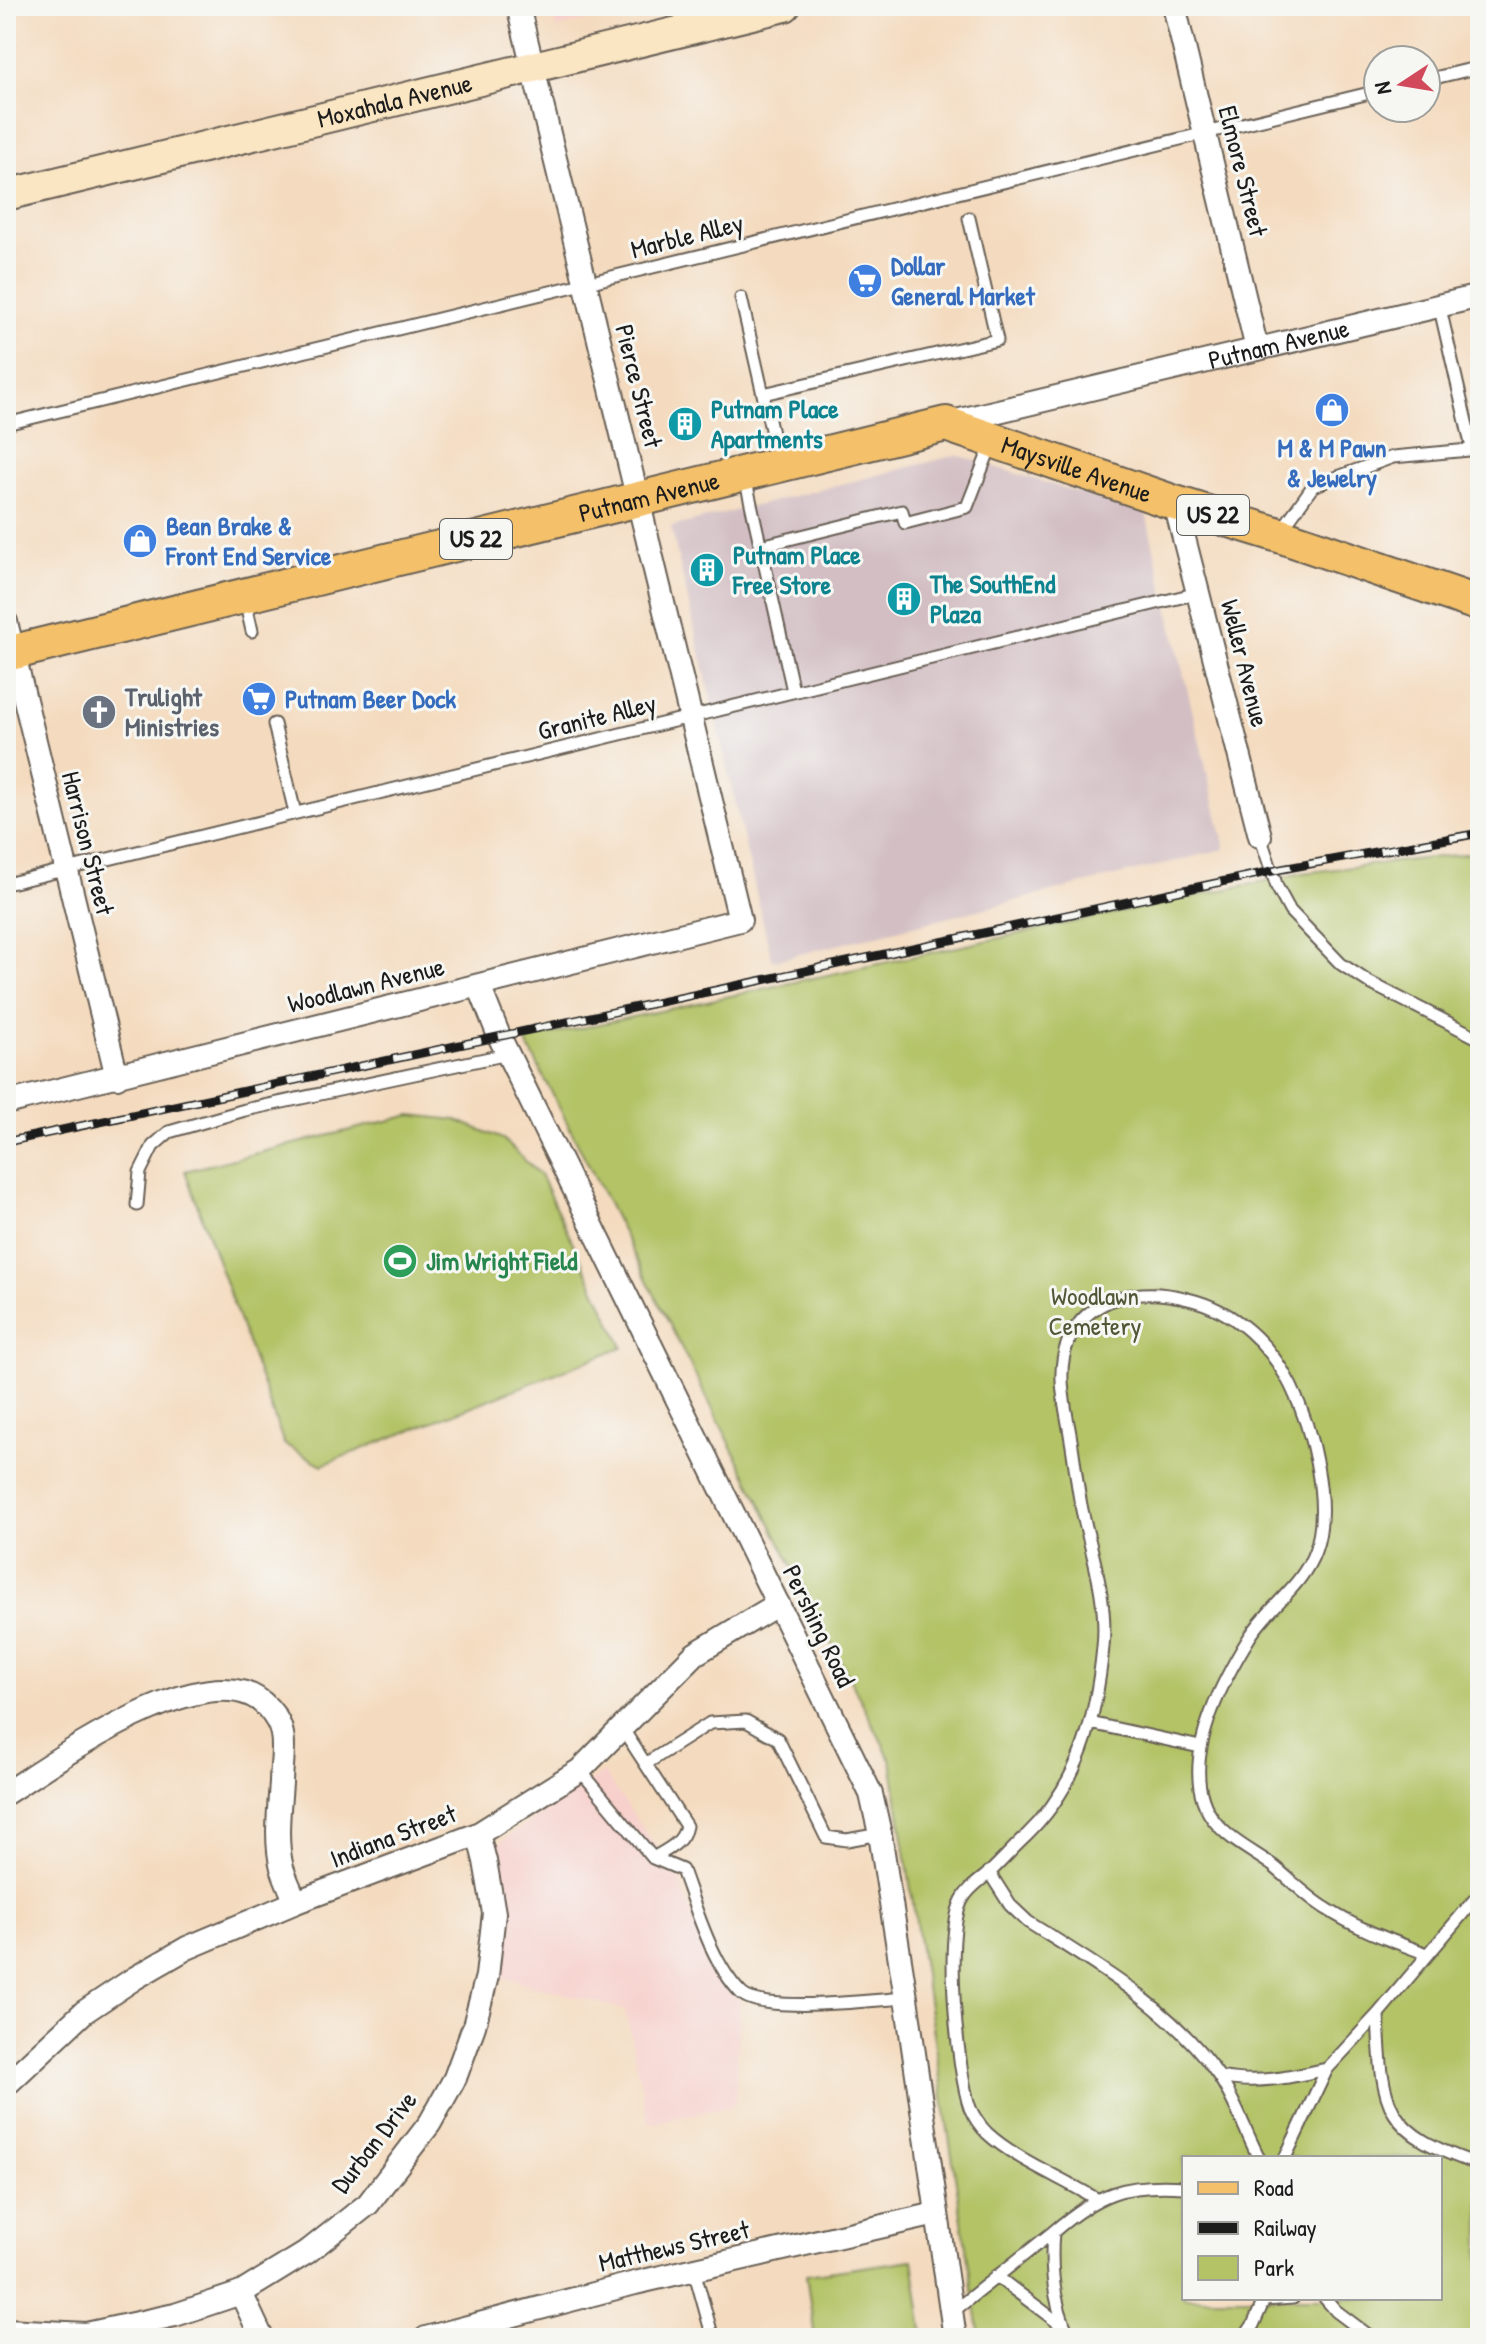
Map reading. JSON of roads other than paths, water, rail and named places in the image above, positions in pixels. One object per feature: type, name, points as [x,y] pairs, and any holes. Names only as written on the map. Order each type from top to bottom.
[{"type":"main road","name":"Putnam Avenue","points":[[8,643],[244,595],[946,424]]},
{"type":"main road","name":"Maysville Avenue","points":[[946,424],[1480,604]]},
{"type":"street","name":"Pierce Street","points":[[518,6],[740,920]]},
{"type":"street","name":"Moxahala Avenue","points":[[6,195],[785,6]]},
{"type":"street","name":"Elmore Street","points":[[1174,6],[1257,349]]},
{"type":"street","name":"Putnam Avenue","points":[[946,424],[1480,296]]},
{"type":"street","name":"Weller Avenue","points":[[1175,503],[1260,836]]},
{"type":"street","name":"Harrison Street","points":[[8,643],[117,1077]]},
{"type":"street","name":"Woodlawn Avenue","points":[[6,1103],[740,920]]},
{"type":"street","name":"Pershing Road","points":[[479,986],[508,1054],[871,1794],[906,1998],[955,2338]]},
{"type":"street","name":"Indiana Street","points":[[6,2085],[84,2012],[187,1948],[296,1902],[478,1834],[580,1770],[695,1654],[778,1604]]},
{"type":"street","points":[[6,1793],[91,1737],[132,1716],[212,1691],[231,1689],[248,1693],[264,1702],[278,1718],[283,1736],[278,1832],[282,1867],[296,1902]]},
{"type":"street","name":"Durban Drive","points":[[6,2330],[86,2334],[175,2315],[241,2293],[306,2253],[368,2204],[430,2123],[455,2078],[474,2026],[487,1976],[494,1913],[478,1834]]},
{"type":"street","name":"Matthews Street","points":[[426,2338],[694,2270],[936,2214]]},
{"type":"street","points":[[241,2293],[262,2338]]},
{"type":"lane","points":[[1442,76],[1480,67]]},
{"type":"lane","name":"Marble Alley","points":[[6,424],[1362,95]]},
{"type":"lane","points":[[763,394],[997,340],[969,218]]},
{"type":"lane","points":[[741,298],[779,464]]},
{"type":"lane","points":[[1279,535],[1313,486],[1393,457],[1476,448],[1439,304]]},
{"type":"lane","points":[[761,546],[902,511],[905,523],[967,507],[993,440]]},
{"type":"lane","points":[[744,473],[793,691]]},
{"type":"lane","name":"Granite Alley","points":[[6,884],[1198,593]]},
{"type":"lane","points":[[244,595],[252,631]]},
{"type":"lane","points":[[274,724],[295,813]]},
{"type":"lane","points":[[1260,836],[1277,887],[1290,911],[1341,964],[1370,983],[1480,1039]]},
{"type":"lane","points":[[137,1205],[140,1172],[153,1146],[169,1132],[245,1110],[508,1054]]},
{"type":"lane","points":[[1098,2200],[1016,2155],[985,2131],[972,2113],[959,2057],[953,1945],[962,1898],[1037,1826],[1056,1802],[1083,1753],[1102,1657],[1104,1611],[1080,1503],[1061,1381],[1066,1346],[1083,1317],[1111,1300],[1130,1294],[1151,1293],[1193,1300],[1232,1318],[1251,1332],[1269,1348],[1295,1394],[1315,1460],[1322,1503],[1316,1549],[1307,1570],[1292,1590],[1249,1637],[1217,1700],[1200,1747],[1198,1772],[1206,1806],[1214,1822],[1228,1835],[1327,1910],[1350,1923],[1427,1954]]},
{"type":"lane","points":[[647,1763],[710,1723],[746,1721],[778,1739],[826,1837],[847,1840],[880,1834]]},
{"type":"lane","points":[[1090,1723],[1200,1747]]},
{"type":"lane","points":[[622,1728],[686,1826],[684,1835],[675,1845],[653,1858]]},
{"type":"lane","points":[[580,1770],[653,1858],[682,1870],[706,1932],[742,1995],[765,2003],[802,2004],[906,1998]]},
{"type":"lane","points":[[989,1872],[1010,1905],[1028,1922],[1163,2014],[1190,2039],[1220,2077],[1258,2156]]},
{"type":"lane","points":[[1286,2156],[1327,2069],[1378,2014],[1480,1893]]},
{"type":"lane","points":[[1378,2014],[1385,2098],[1398,2120],[1414,2137],[1442,2152],[1480,2165]]},
{"type":"lane","points":[[1220,2077],[1244,2082],[1267,2081],[1327,2069]]},
{"type":"lane","points":[[951,2313],[1073,2215],[1116,2190],[1142,2186],[1182,2187]]},
{"type":"lane","points":[[1053,2232],[1050,2262],[1067,2332]]},
{"type":"lane","points":[[694,2270],[713,2338]]},
{"type":"lane","points":[[996,2276],[1067,2332]]},
{"type":"lane","points":[[1244,2338],[1265,2300]]},
{"type":"lane","points":[[1327,2300],[1336,2311],[1372,2338]]},
{"type":"railway","points":[[6,1142],[1282,869],[1480,833]]},
{"type":"place","name":"Dollar General Market","points":[[865,281]]},
{"type":"place","name":"M & M Pawn & Jewelry","points":[[1332,410]]},
{"type":"place","name":"Putnam Place Apartments","points":[[685,424]]},
{"type":"place","name":"Bean Brake & Front End Service","points":[[140,541]]},
{"type":"place","name":"Putnam Place Free Store","points":[[707,570]]},
{"type":"place","name":"The SouthEnd Plaza","points":[[904,599]]},
{"type":"place","name":"Putnam Beer Dock","points":[[259,699]]},
{"type":"place","name":"Trulight Ministries","points":[[99,712]]},
{"type":"place","name":"Jim Wright Field","points":[[400,1261]]},
{"type":"park label","name":"Woodlawn Cemetery","points":[[1095,1311]]}]
